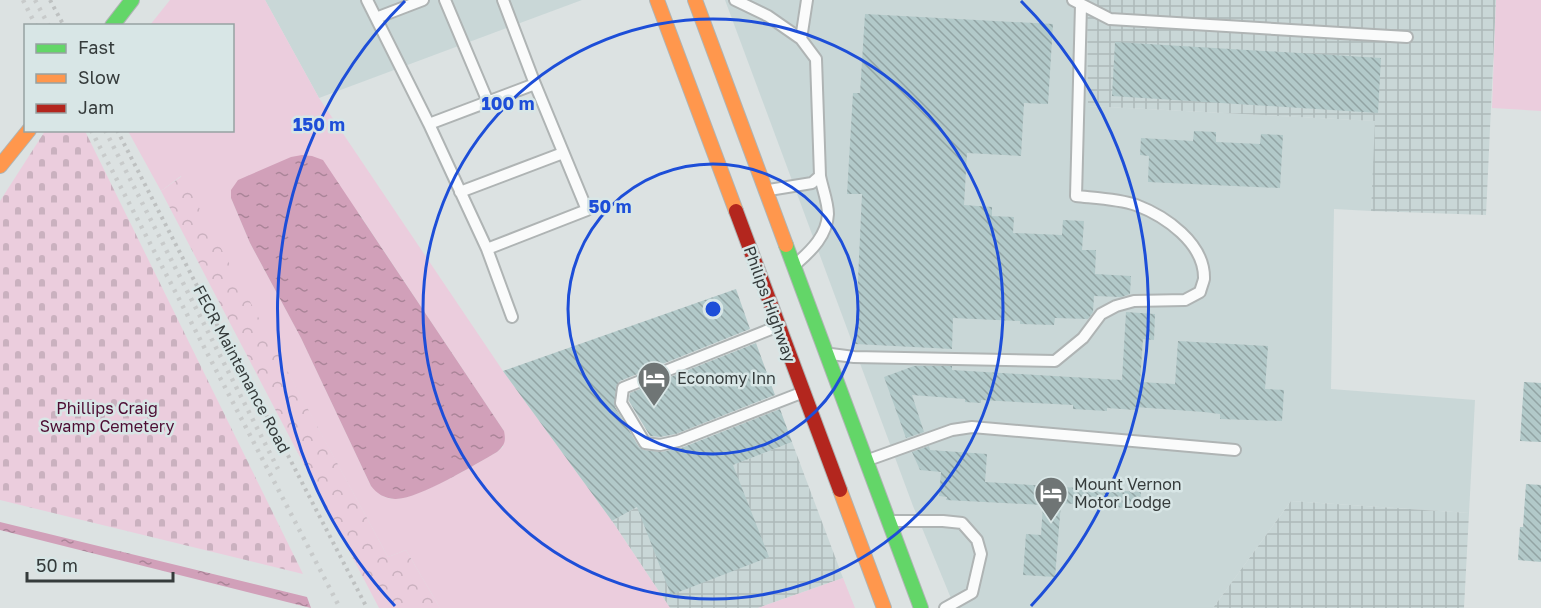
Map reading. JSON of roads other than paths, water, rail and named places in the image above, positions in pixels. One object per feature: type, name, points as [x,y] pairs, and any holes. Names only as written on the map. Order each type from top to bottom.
[{"type":"main road","points":[[114,24],[132,0]]},
{"type":"main road","name":"Philips Highway","points":[[657,0],[884,608]]},
{"type":"main road","name":"Philips Highway","points":[[698,2],[765,191],[921,608]]},
{"type":"main road","points":[[0,166],[27,132]]},
{"type":"lane","points":[[367,0],[429,124],[487,249],[512,317]]},
{"type":"lane","points":[[376,18],[423,0]]},
{"type":"lane","points":[[445,0],[488,102]]},
{"type":"lane","points":[[487,249],[587,210],[503,0]]},
{"type":"lane","points":[[735,0],[768,16],[801,39],[816,59],[820,176],[828,214],[822,234],[813,249],[793,267]]},
{"type":"lane","points":[[801,39],[807,0]]},
{"type":"lane","points":[[825,353],[854,357],[1055,361],[1083,338],[1101,314],[1116,306],[1134,301],[1185,300],[1200,292],[1204,279],[1199,257],[1190,241],[1164,219],[1134,204],[1076,196],[1076,3],[1110,19],[1407,37]]},
{"type":"lane","points":[[429,124],[535,84]]},
{"type":"lane","points":[[460,192],[563,153]]},
{"type":"lane","points":[[765,191],[812,183],[820,176]]},
{"type":"lane","points":[[779,326],[623,388],[621,403],[645,443],[660,445],[678,441],[803,393]]},
{"type":"lane","points":[[865,461],[952,430],[972,428],[1236,450]]},
{"type":"lane","points":[[887,521],[962,523],[977,540],[981,554],[972,593],[945,608]]},
{"type":"water","points":[[302,155],[323,160],[504,431],[504,443],[497,452],[446,480],[405,498],[384,497],[371,486],[301,338],[250,243],[231,198],[231,190],[238,180],[291,157]]},
{"type":"water","points":[[0,522],[307,597],[311,608],[0,530]]},
{"type":"railway","points":[[23,0],[35,24]]},
{"type":"railway","points":[[35,0],[48,24]]},
{"type":"railway","points":[[92,132],[340,608]]},
{"type":"railway","points":[[106,132],[278,469]]},
{"type":"place","name":"Economy Inn","points":[[654,407]]},
{"type":"place","name":"Mount Vernon Motor Lodge","points":[[1051,522]]},
{"type":"park label","name":"Phillips Craig Swamp Cemetery","points":[[107,417]]}]
